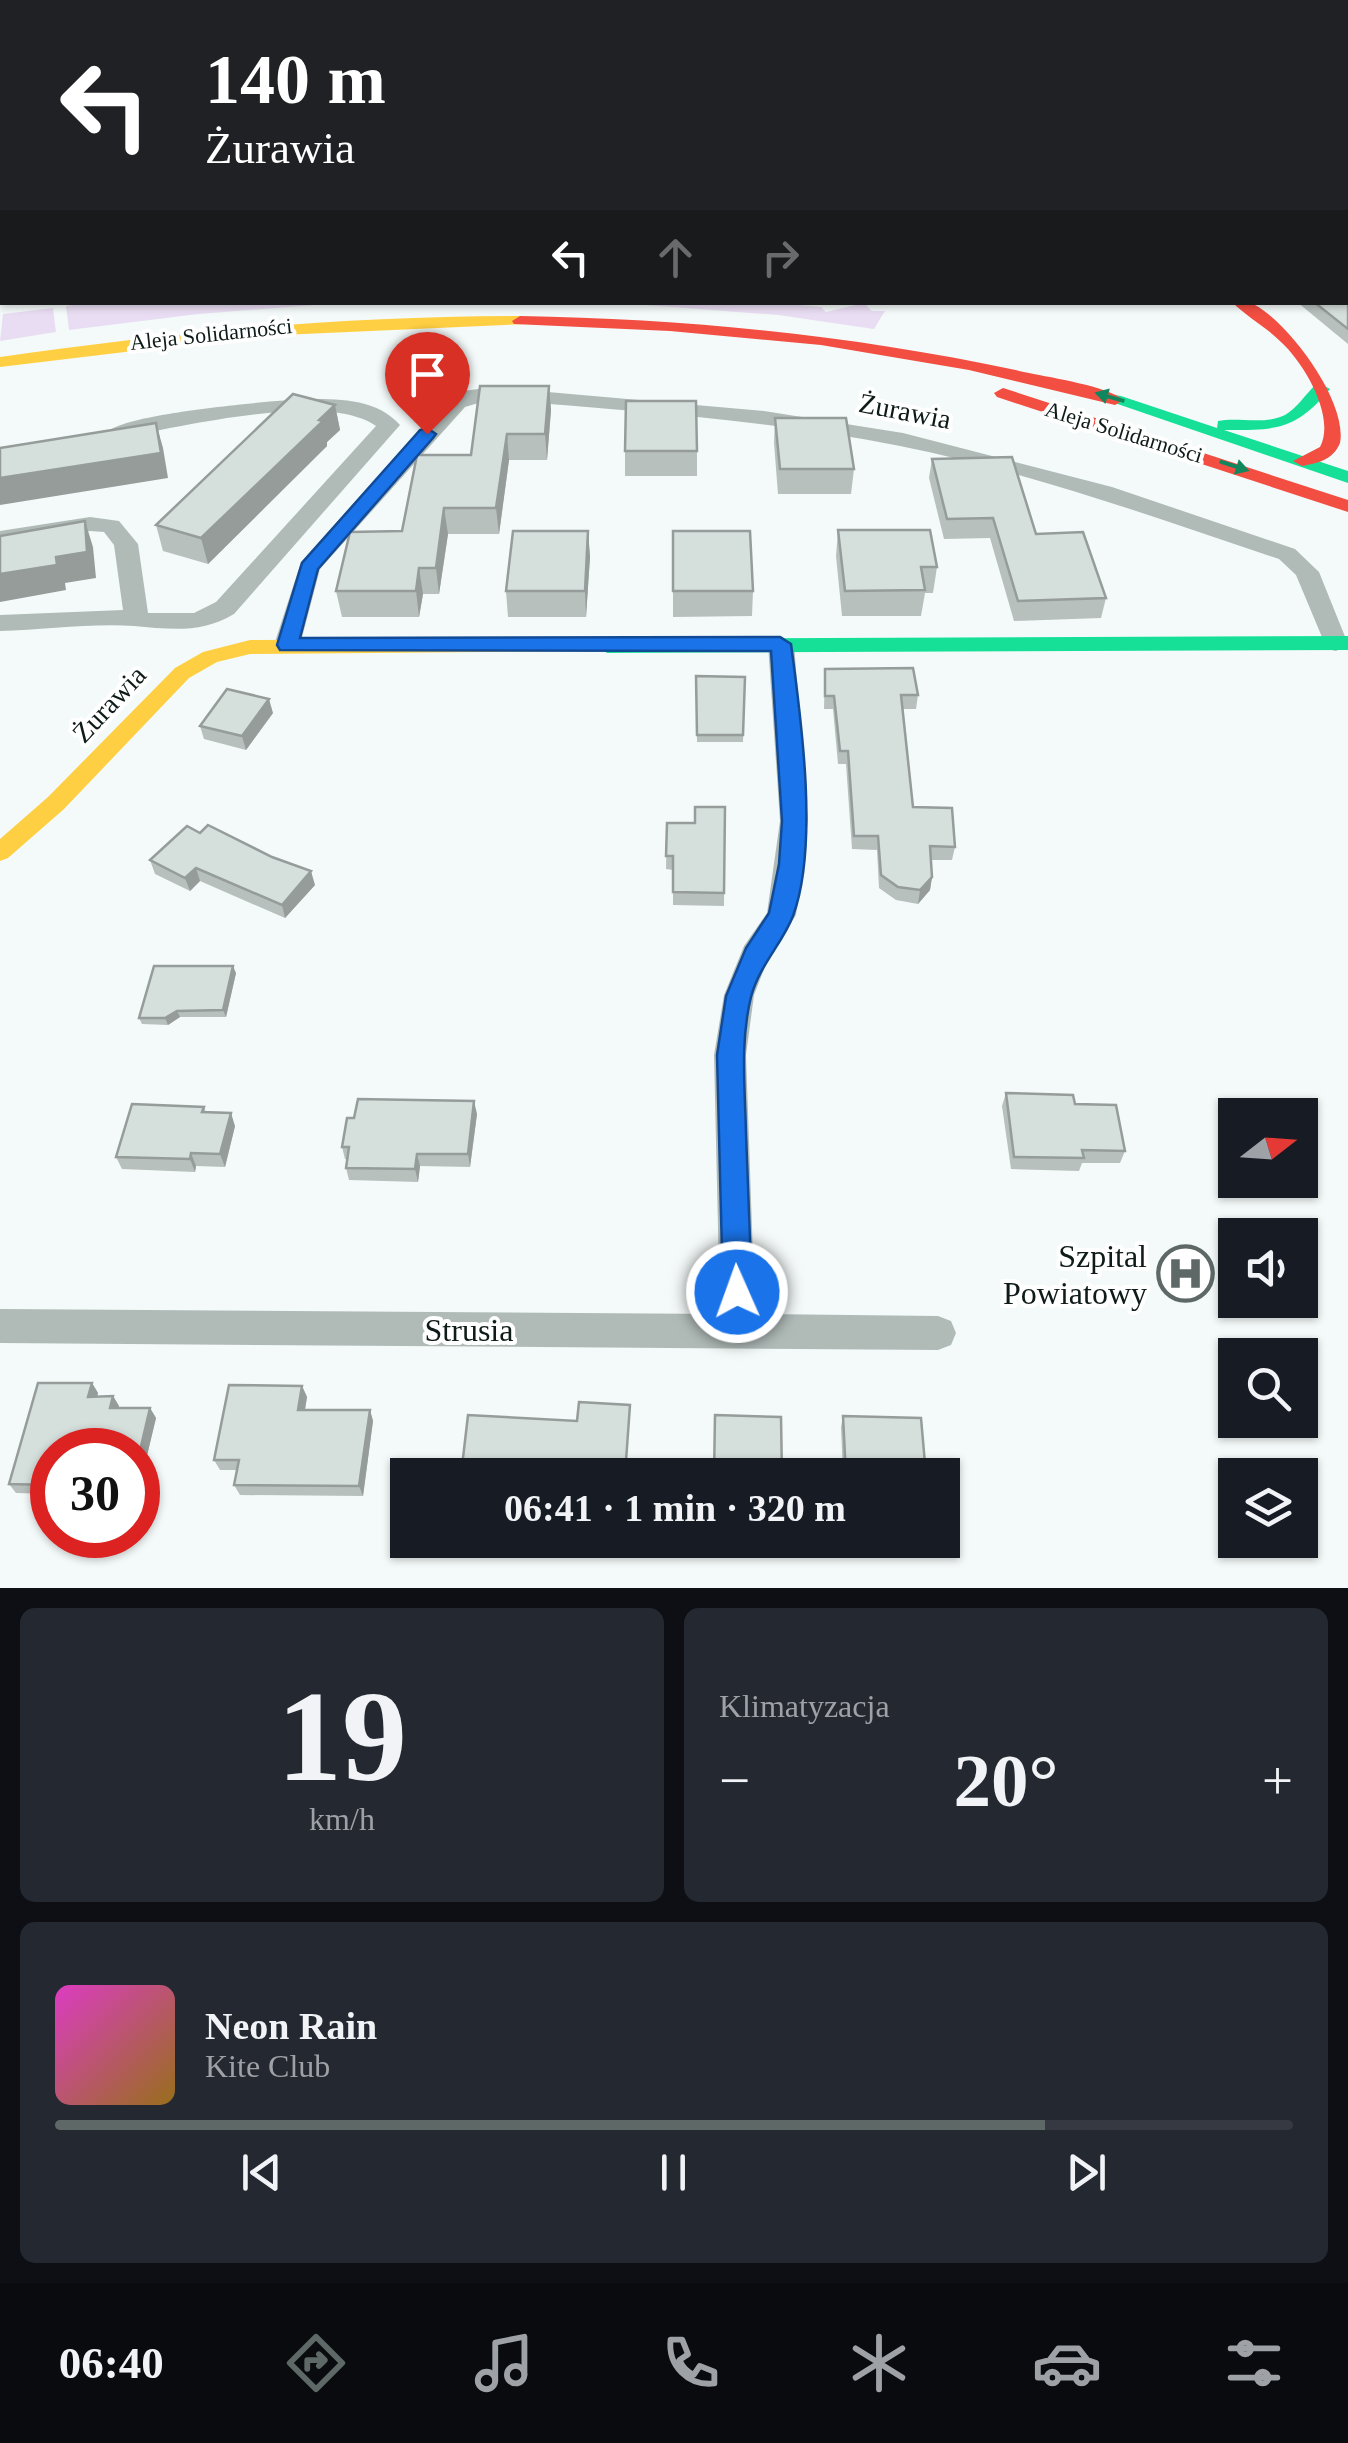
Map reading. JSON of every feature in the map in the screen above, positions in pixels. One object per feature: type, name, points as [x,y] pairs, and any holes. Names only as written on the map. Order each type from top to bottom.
[{"type":"street","points":[[1244,305],[1296,347],[1313,369],[1321,389],[1334,404],[1347,440],[1332,456],[1302,461],[1285,484]]},
{"type":"street","name":"Aleja Solidarności","points":[[0,362],[230,331],[457,318],[687,327],[990,367],[1152,410],[1348,477]]},
{"type":"street","name":"Aleja Solidarności","points":[[902,354],[1072,418],[1348,506]]},
{"type":"street","points":[[1302,461],[1296,446],[1301,412],[1310,395],[1321,389]]},
{"type":"street","name":"Żurawia","points":[[0,852],[56,803],[182,672],[231,651],[287,645],[1342,643],[1307,572],[1287,554],[1104,492],[957,452],[816,424],[687,408],[481,394],[464,398],[450,408],[317,556],[300,590],[287,645]]},
{"type":"street","name":"Żurawia","points":[[0,623],[198,620],[225,608],[390,425],[385,418],[368,412],[311,403],[102,434]]},
{"type":"street","points":[[1152,410],[1239,426],[1263,424],[1301,412]]},
{"type":"street","name":"Żurawia","points":[[0,538],[90,524],[111,526],[126,544],[136,618]]},
{"type":"street","points":[[738,1332],[730,1055],[739,996],[755,955],[781,915],[791,864],[794,821],[780,644]]},
{"type":"street","name":"Strusia","points":[[0,1326],[938,1333]]},
{"type":"shaded area","points":[[72,305],[315,305],[69,330],[66,306]]},
{"type":"shaded area","points":[[646,305],[799,305],[821,307],[826,312],[866,305],[872,311],[885,311],[874,329],[778,315]]},
{"type":"shaded area","points":[[53,308],[56,332],[0,341],[3,314]]},
{"type":"building","points":[[1318,305],[1348,305],[1348,329]]},
{"type":"building","points":[[480,386],[549,386],[545,434],[507,434],[496,508],[444,508],[436,568],[419,568],[416,591],[336,591],[350,532],[402,531],[417,455],[471,455]]},
{"type":"building","points":[[293,394],[335,405],[201,538],[156,525]]},
{"type":"building","points":[[626,401],[696,401],[697,451],[625,451]]},
{"type":"building","points":[[775,418],[846,418],[854,469],[780,469]]},
{"type":"building","points":[[156,423],[161,453],[0,478],[0,448]]},
{"type":"building","points":[[1012,457],[1036,534],[1083,532],[1106,598],[1018,601],[993,518],[947,519],[932,459]]},
{"type":"building","points":[[85,521],[87,552],[56,557],[57,565],[0,574],[0,536]]},
{"type":"building","points":[[838,530],[930,530],[937,567],[921,567],[925,590],[845,591]]},
{"type":"building","points":[[513,531],[588,531],[585,591],[506,591]]},
{"type":"building","points":[[673,531],[750,531],[753,591],[673,591]]},
{"type":"building","points":[[913,668],[918,695],[901,695],[913,807],[952,808],[955,847],[930,846],[932,877],[920,890],[898,887],[881,875],[878,836],[854,836],[848,751],[840,751],[834,696],[825,696],[825,669]]},
{"type":"building","points":[[696,676],[745,677],[743,735],[697,735]]},
{"type":"building","points":[[227,689],[269,699],[242,736],[200,726]]},
{"type":"building","points":[[695,807],[725,807],[724,893],[673,892],[673,856],[666,856],[667,823],[695,823]]},
{"type":"building","points":[[208,825],[272,857],[311,871],[282,905],[196,868],[185,878],[150,860],[187,826],[200,833]]},
{"type":"building","points":[[154,966],[233,966],[223,1010],[177,1011],[165,1018],[139,1018]]},
{"type":"building","points":[[1006,1093],[1073,1095],[1075,1104],[1116,1105],[1125,1151],[1082,1150],[1084,1158],[1014,1157]]},
{"type":"building","points":[[358,1099],[474,1101],[468,1154],[417,1154],[415,1169],[346,1168],[349,1147],[342,1147],[347,1118],[354,1118]]},
{"type":"building","points":[[132,1104],[204,1107],[202,1112],[231,1113],[220,1154],[191,1153],[190,1159],[116,1157]]},
{"type":"building","points":[[38,1383],[92,1383],[88,1397],[113,1396],[110,1408],[150,1408],[145,1428],[30,1428],[30,1484],[9,1484]]},
{"type":"building","points":[[229,1385],[302,1386],[298,1410],[370,1410],[359,1486],[234,1485],[239,1460],[214,1460]]},
{"type":"building","points":[[579,1402],[630,1405],[626,1458],[463,1458],[468,1415],[577,1421]]},
{"type":"building","points":[[715,1415],[781,1417],[782,1458],[714,1458]]},
{"type":"building","points":[[843,1416],[921,1418],[925,1458],[845,1458]]},
{"type":"traffic: fast","points":[[1224,425],[1262,425],[1291,419],[1321,389]]},
{"type":"traffic: fast","points":[[1115,400],[1348,477]]},
{"type":"traffic: fast","points":[[607,646],[1348,643]]},
{"type":"traffic: slow","points":[[0,362],[259,331],[389,323],[520,321]]},
{"type":"traffic: slow","points":[[0,852],[56,803],[182,673],[210,657],[250,647],[607,646]]},
{"type":"traffic: jam","points":[[1244,305],[1296,347],[1329,407],[1332,442],[1317,457],[1302,461]]},
{"type":"traffic: jam","points":[[520,321],[670,326],[821,340],[969,365],[1115,400]]},
{"type":"traffic: jam","points":[[1003,393],[1348,506]]},
{"type":"place","name":"Szpital Powiatowy","points":[[1186,1274]]},
{"type":"route","points":[[427,434],[309,567],[287,645],[780,644],[788,704],[794,821],[781,915],[755,955],[739,996],[730,1055],[737,1292]]}]
